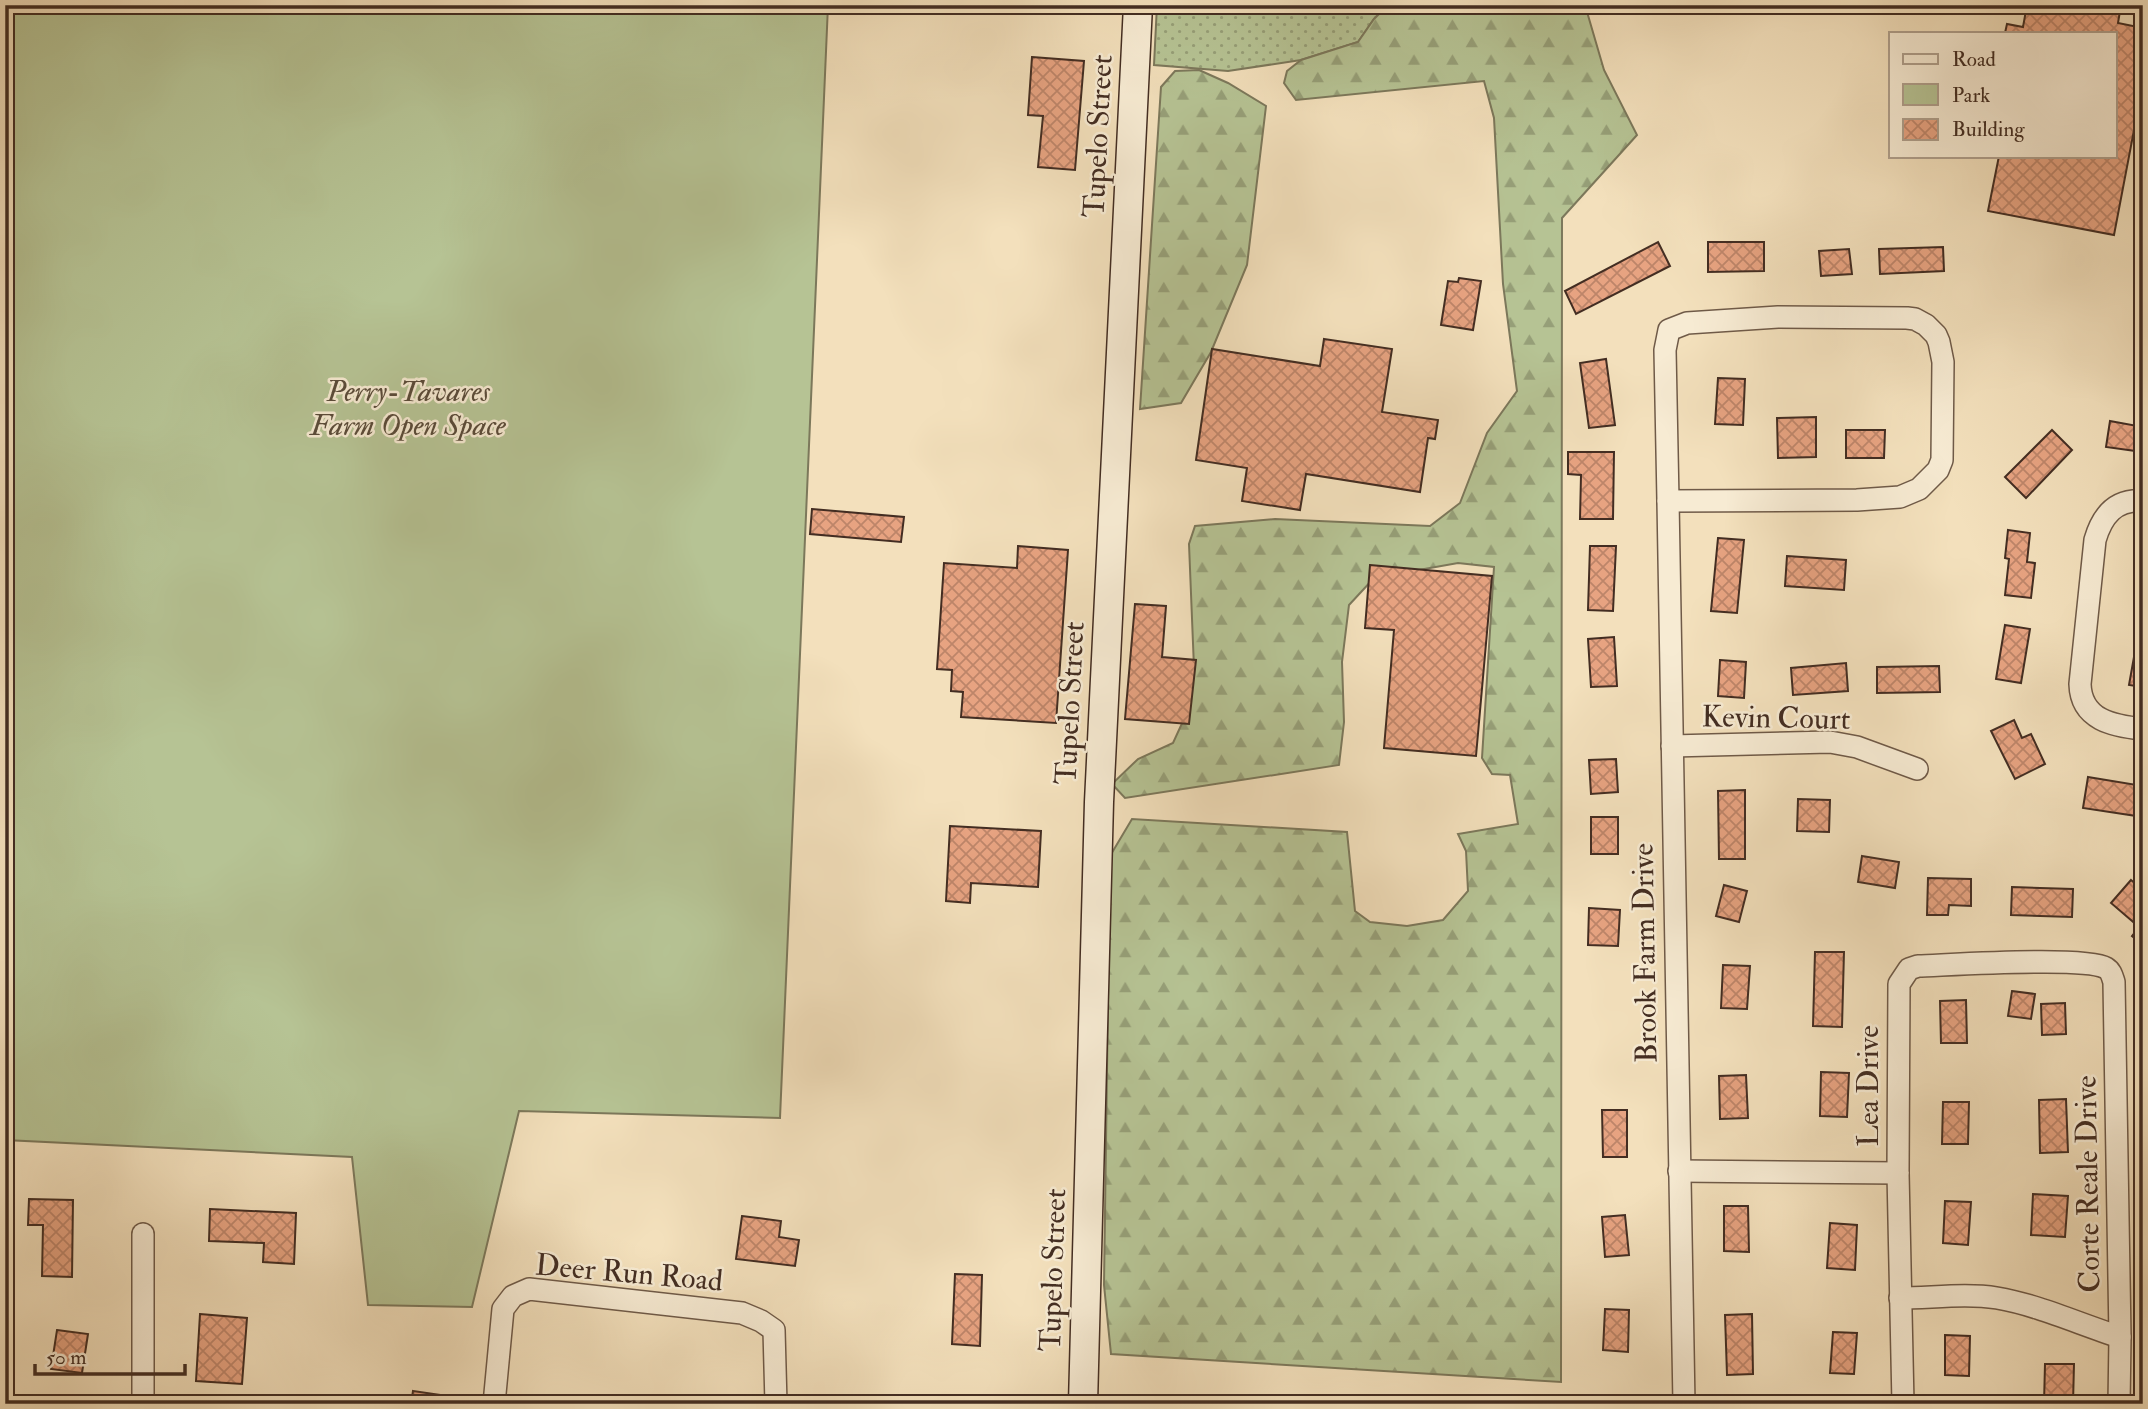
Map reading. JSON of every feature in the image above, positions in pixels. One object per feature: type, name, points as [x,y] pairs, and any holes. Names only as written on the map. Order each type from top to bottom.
[{"type":"main road","name":"Tupelo Street","points":[[1083,1404],[1099,802],[1138,5]]},
{"type":"street","name":"Brook Farm Drive","points":[[1668,501],[1857,500],[1900,497],[1919,489],[1938,470],[1943,451],[1943,362],[1940,342],[1936,335],[1926,325],[1907,318],[1778,317],[1687,323],[1669,330],[1665,350],[1684,1404]]},
{"type":"street","points":[[2143,501],[2135,500],[2114,508],[2100,521],[2095,540],[2080,684],[2080,694],[2085,706],[2101,720],[2115,726],[2143,729]]},
{"type":"street","name":"Kevin Court","points":[[1672,746],[1830,742],[1857,747],[1917,769]]},
{"type":"street","name":"Lea Drive","points":[[1902,1404],[1898,1173],[1899,984],[1909,969],[1918,966],[2065,963],[2105,967]]},
{"type":"street","name":"Corte Reale Drive","points":[[2105,967],[2114,982],[2119,1404]]},
{"type":"street","points":[[1679,1171],[1898,1173]]},
{"type":"street","points":[[143,1234],[143,1404]]},
{"type":"street","name":"Deer Run Road","points":[[494,1404],[503,1310],[513,1296],[529,1289],[742,1313],[761,1321],[774,1330],[776,1404]]},
{"type":"street","points":[[1900,1298],[1996,1298],[2036,1308],[2120,1337]]},
{"type":"green space","name":"Perry-Tavares Farm Open Space","points":[[5,5],[828,5],[780,1118],[519,1111],[472,1307],[368,1305],[352,1157],[5,1140]]},
{"type":"green space","points":[[1157,5],[1388,5],[1358,42],[1301,60],[1228,71],[1154,65]]},
{"type":"green space","points":[[1388,5],[1585,5],[1604,70],[1637,135],[1562,218],[1561,1382],[1111,1354],[1104,1285],[1110,856],[1132,819],[1347,832],[1355,911],[1370,922],[1407,926],[1443,920],[1468,891],[1466,851],[1458,834],[1518,824],[1510,775],[1492,774],[1482,758],[1494,567],[1458,563],[1374,578],[1349,605],[1342,662],[1344,722],[1339,765],[1125,798],[1112,784],[1138,759],[1173,743],[1190,706],[1194,668],[1189,544],[1195,526],[1275,519],[1430,526],[1460,503],[1487,433],[1517,391],[1503,284],[1494,118],[1484,81],[1296,100],[1284,83],[1287,71],[1301,60],[1358,42]]},
{"type":"green space","points":[[1199,70],[1228,83],[1266,106],[1247,265],[1211,352],[1181,403],[1140,409],[1161,87],[1175,71]]},
{"type":"building","points":[[2027,5],[2121,5],[2118,23],[2143,28],[2143,83],[2114,235],[1988,211],[1999,158],[2116,158],[2116,32],[2005,32],[2007,24],[2023,27]]},
{"type":"building","points":[[1032,57],[1084,61],[1075,170],[1038,167],[1043,116],[1028,115]]},
{"type":"building","points":[[1658,242],[1670,266],[1576,314],[1565,291]]},
{"type":"building","points":[[1708,242],[1764,242],[1764,271],[1708,272]]},
{"type":"building","points":[[1943,247],[1944,271],[1880,274],[1879,249]]},
{"type":"building","points":[[1849,249],[1852,274],[1821,276],[1819,251]]},
{"type":"building","points":[[1459,278],[1481,281],[1473,330],[1441,325],[1448,281],[1458,282]]},
{"type":"building","points":[[1324,339],[1392,349],[1382,412],[1438,420],[1435,439],[1428,438],[1420,492],[1306,474],[1300,510],[1242,501],[1247,468],[1196,460],[1212,349],[1320,366]]},
{"type":"building","points":[[1606,359],[1615,425],[1589,428],[1580,363]]},
{"type":"building","points":[[1718,378],[1745,379],[1743,425],[1715,424]]},
{"type":"building","points":[[1816,417],[1816,457],[1778,458],[1777,418]]},
{"type":"building","points":[[2110,421],[2143,427],[2143,452],[2106,447]]},
{"type":"building","points":[[1846,430],[1885,430],[1884,458],[1846,458]]},
{"type":"building","points":[[2052,430],[2072,450],[2026,498],[2005,477]]},
{"type":"building","points":[[1568,452],[1614,452],[1613,519],[1580,519],[1581,475],[1568,474]]},
{"type":"building","points":[[812,509],[904,517],[901,542],[810,534]]},
{"type":"building","points":[[2008,530],[2030,533],[2027,562],[2035,563],[2031,598],[2005,595],[2009,559],[2005,558]]},
{"type":"building","points":[[1718,538],[1744,540],[1737,613],[1711,611]]},
{"type":"building","points":[[1018,546],[1068,550],[1056,723],[961,717],[963,692],[951,691],[952,670],[937,669],[944,563],[1017,568]]},
{"type":"building","points":[[1590,546],[1616,546],[1613,611],[1588,610]]},
{"type":"building","points":[[1787,556],[1846,560],[1844,590],[1785,586]]},
{"type":"building","points":[[1370,565],[1492,576],[1476,756],[1384,748],[1394,630],[1365,628]]},
{"type":"building","points":[[1135,604],[1166,606],[1162,657],[1196,660],[1189,724],[1125,719]]},
{"type":"building","points":[[2005,625],[2030,629],[2021,683],[1996,679]]},
{"type":"building","points":[[1614,637],[1617,686],[1591,687],[1588,639]]},
{"type":"building","points":[[2134,657],[2143,659],[2143,687],[2129,685]]},
{"type":"building","points":[[1720,660],[1746,662],[1744,698],[1718,696]]},
{"type":"building","points":[[1846,663],[1848,691],[1793,695],[1791,668]]},
{"type":"building","points":[[1939,666],[1940,692],[1877,693],[1877,667]]},
{"type":"building","points":[[2014,720],[2022,738],[2031,734],[2045,764],[2015,779],[1991,731]]},
{"type":"building","points":[[1616,759],[1618,792],[1591,794],[1589,760]]},
{"type":"building","points":[[2088,777],[2143,786],[2143,817],[2083,808]]},
{"type":"building","points":[[1745,790],[1745,859],[1719,859],[1718,791]]},
{"type":"building","points":[[1798,799],[1830,800],[1829,832],[1797,831]]},
{"type":"building","points":[[1591,817],[1618,817],[1618,854],[1591,854]]},
{"type":"building","points":[[950,826],[1041,831],[1038,887],[971,883],[970,903],[946,901]]},
{"type":"building","points":[[1862,856],[1899,862],[1895,888],[1858,882]]},
{"type":"building","points":[[1928,878],[1971,879],[1971,906],[1949,905],[1948,915],[1927,915]]},
{"type":"building","points":[[2131,880],[2143,890],[2143,945],[2132,936],[2139,927],[2111,903]]},
{"type":"building","points":[[1724,885],[1747,891],[1739,922],[1716,916]]},
{"type":"building","points":[[2012,887],[2073,889],[2072,917],[2011,915]]},
{"type":"building","points":[[1589,908],[1620,910],[1618,946],[1588,945]]},
{"type":"building","points":[[1815,952],[1844,952],[1842,1027],[1813,1026]]},
{"type":"building","points":[[1723,965],[1750,966],[1747,1009],[1721,1008]]},
{"type":"building","points":[[2012,991],[2035,994],[2031,1019],[2008,1016]]},
{"type":"building","points":[[1966,1000],[1967,1043],[1941,1043],[1940,1001]]},
{"type":"building","points":[[2065,1003],[2066,1034],[2042,1035],[2041,1004]]},
{"type":"building","points":[[1821,1072],[1849,1073],[1847,1117],[1820,1116]]},
{"type":"building","points":[[1746,1075],[1748,1118],[1720,1119],[1719,1076]]},
{"type":"building","points":[[2066,1099],[2068,1152],[2040,1153],[2039,1100]]},
{"type":"building","points":[[1943,1102],[1969,1102],[1968,1144],[1942,1144]]},
{"type":"building","points":[[1602,1110],[1627,1110],[1627,1157],[1603,1157]]},
{"type":"building","points":[[2033,1194],[2068,1196],[2065,1237],[2031,1235]]},
{"type":"building","points":[[29,1199],[73,1200],[72,1277],[42,1276],[43,1225],[28,1225]]},
{"type":"building","points":[[1945,1201],[1971,1202],[1968,1245],[1943,1243]]},
{"type":"building","points":[[1724,1206],[1748,1206],[1749,1252],[1724,1251]]},
{"type":"building","points":[[210,1209],[296,1213],[294,1264],[263,1262],[264,1243],[209,1241]]},
{"type":"building","points":[[1625,1215],[1629,1255],[1605,1257],[1602,1217]]},
{"type":"building","points":[[742,1216],[781,1221],[779,1237],[799,1240],[795,1266],[736,1259]]},
{"type":"building","points":[[1830,1223],[1857,1225],[1855,1270],[1827,1268]]},
{"type":"building","points":[[955,1274],[982,1275],[980,1346],[952,1344]]},
{"type":"building","points":[[1605,1309],[1629,1310],[1628,1352],[1603,1350]]},
{"type":"building","points":[[200,1314],[247,1318],[242,1384],[196,1381]]},
{"type":"building","points":[[1752,1314],[1753,1374],[1727,1375],[1725,1315]]},
{"type":"building","points":[[57,1330],[88,1334],[82,1373],[51,1369]]},
{"type":"building","points":[[1833,1332],[1857,1333],[1854,1374],[1830,1373]]},
{"type":"building","points":[[1945,1335],[1970,1336],[1969,1376],[1945,1375]]},
{"type":"building","points":[[2045,1364],[2074,1364],[2073,1404],[2044,1404]]},
{"type":"building","points":[[413,1391],[448,1396],[447,1404],[411,1404]]},
{"type":"building","points":[[1121,1396],[1146,1400],[1146,1404],[1120,1404]]}]
